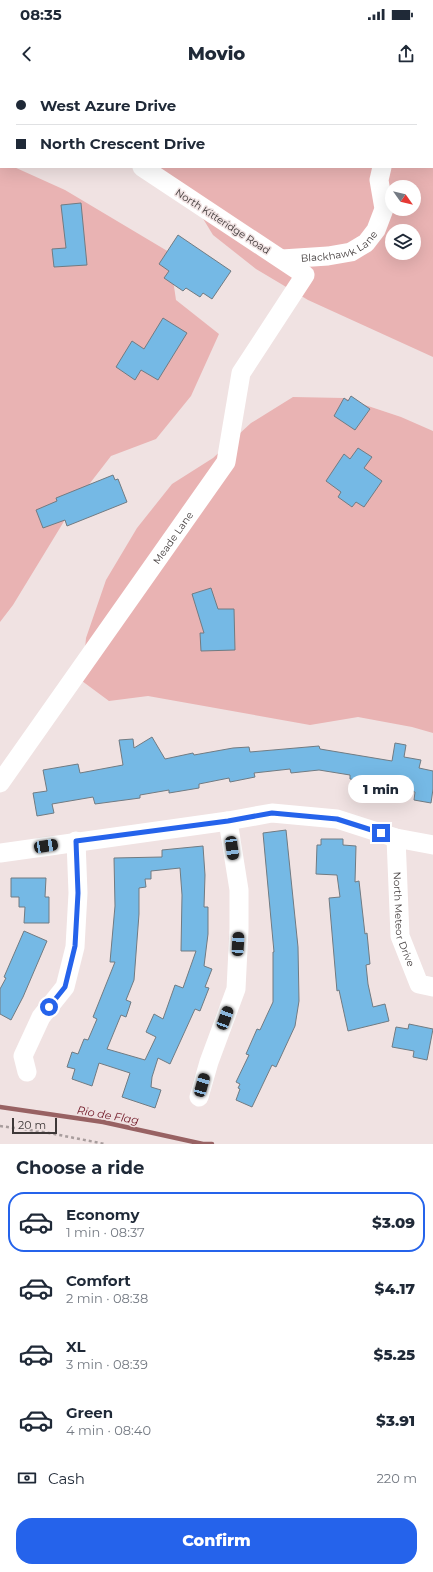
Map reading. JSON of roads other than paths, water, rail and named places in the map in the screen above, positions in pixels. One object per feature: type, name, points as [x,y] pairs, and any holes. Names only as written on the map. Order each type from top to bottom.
[{"type":"street","name":"North Kitteridge Road","points":[[144,168],[304,275]]},
{"type":"street","name":"Blackhawk Lane","points":[[282,260],[328,256],[351,252],[366,243],[376,230],[384,209],[379,180],[382,168]]},
{"type":"street","name":"Meade Lane","points":[[0,783],[226,462],[241,373],[304,275]]},
{"type":"street","points":[[0,853],[76,841],[228,821],[272,813],[337,819],[396,838],[433,845]]},
{"type":"street","points":[[199,1097],[209,1062],[236,989],[239,929],[238,890],[228,821]]},
{"type":"street","name":"North Meteor Drive","points":[[396,838],[400,936],[419,984],[433,987]]},
{"type":"street","points":[[27,1072],[23,1056],[41,1017],[65,987],[75,946],[78,893],[76,841]]},
{"type":"waterway","name":"Rio de Flag","points":[[0,1107],[103,1122],[203,1144],[212,1144]]}]
